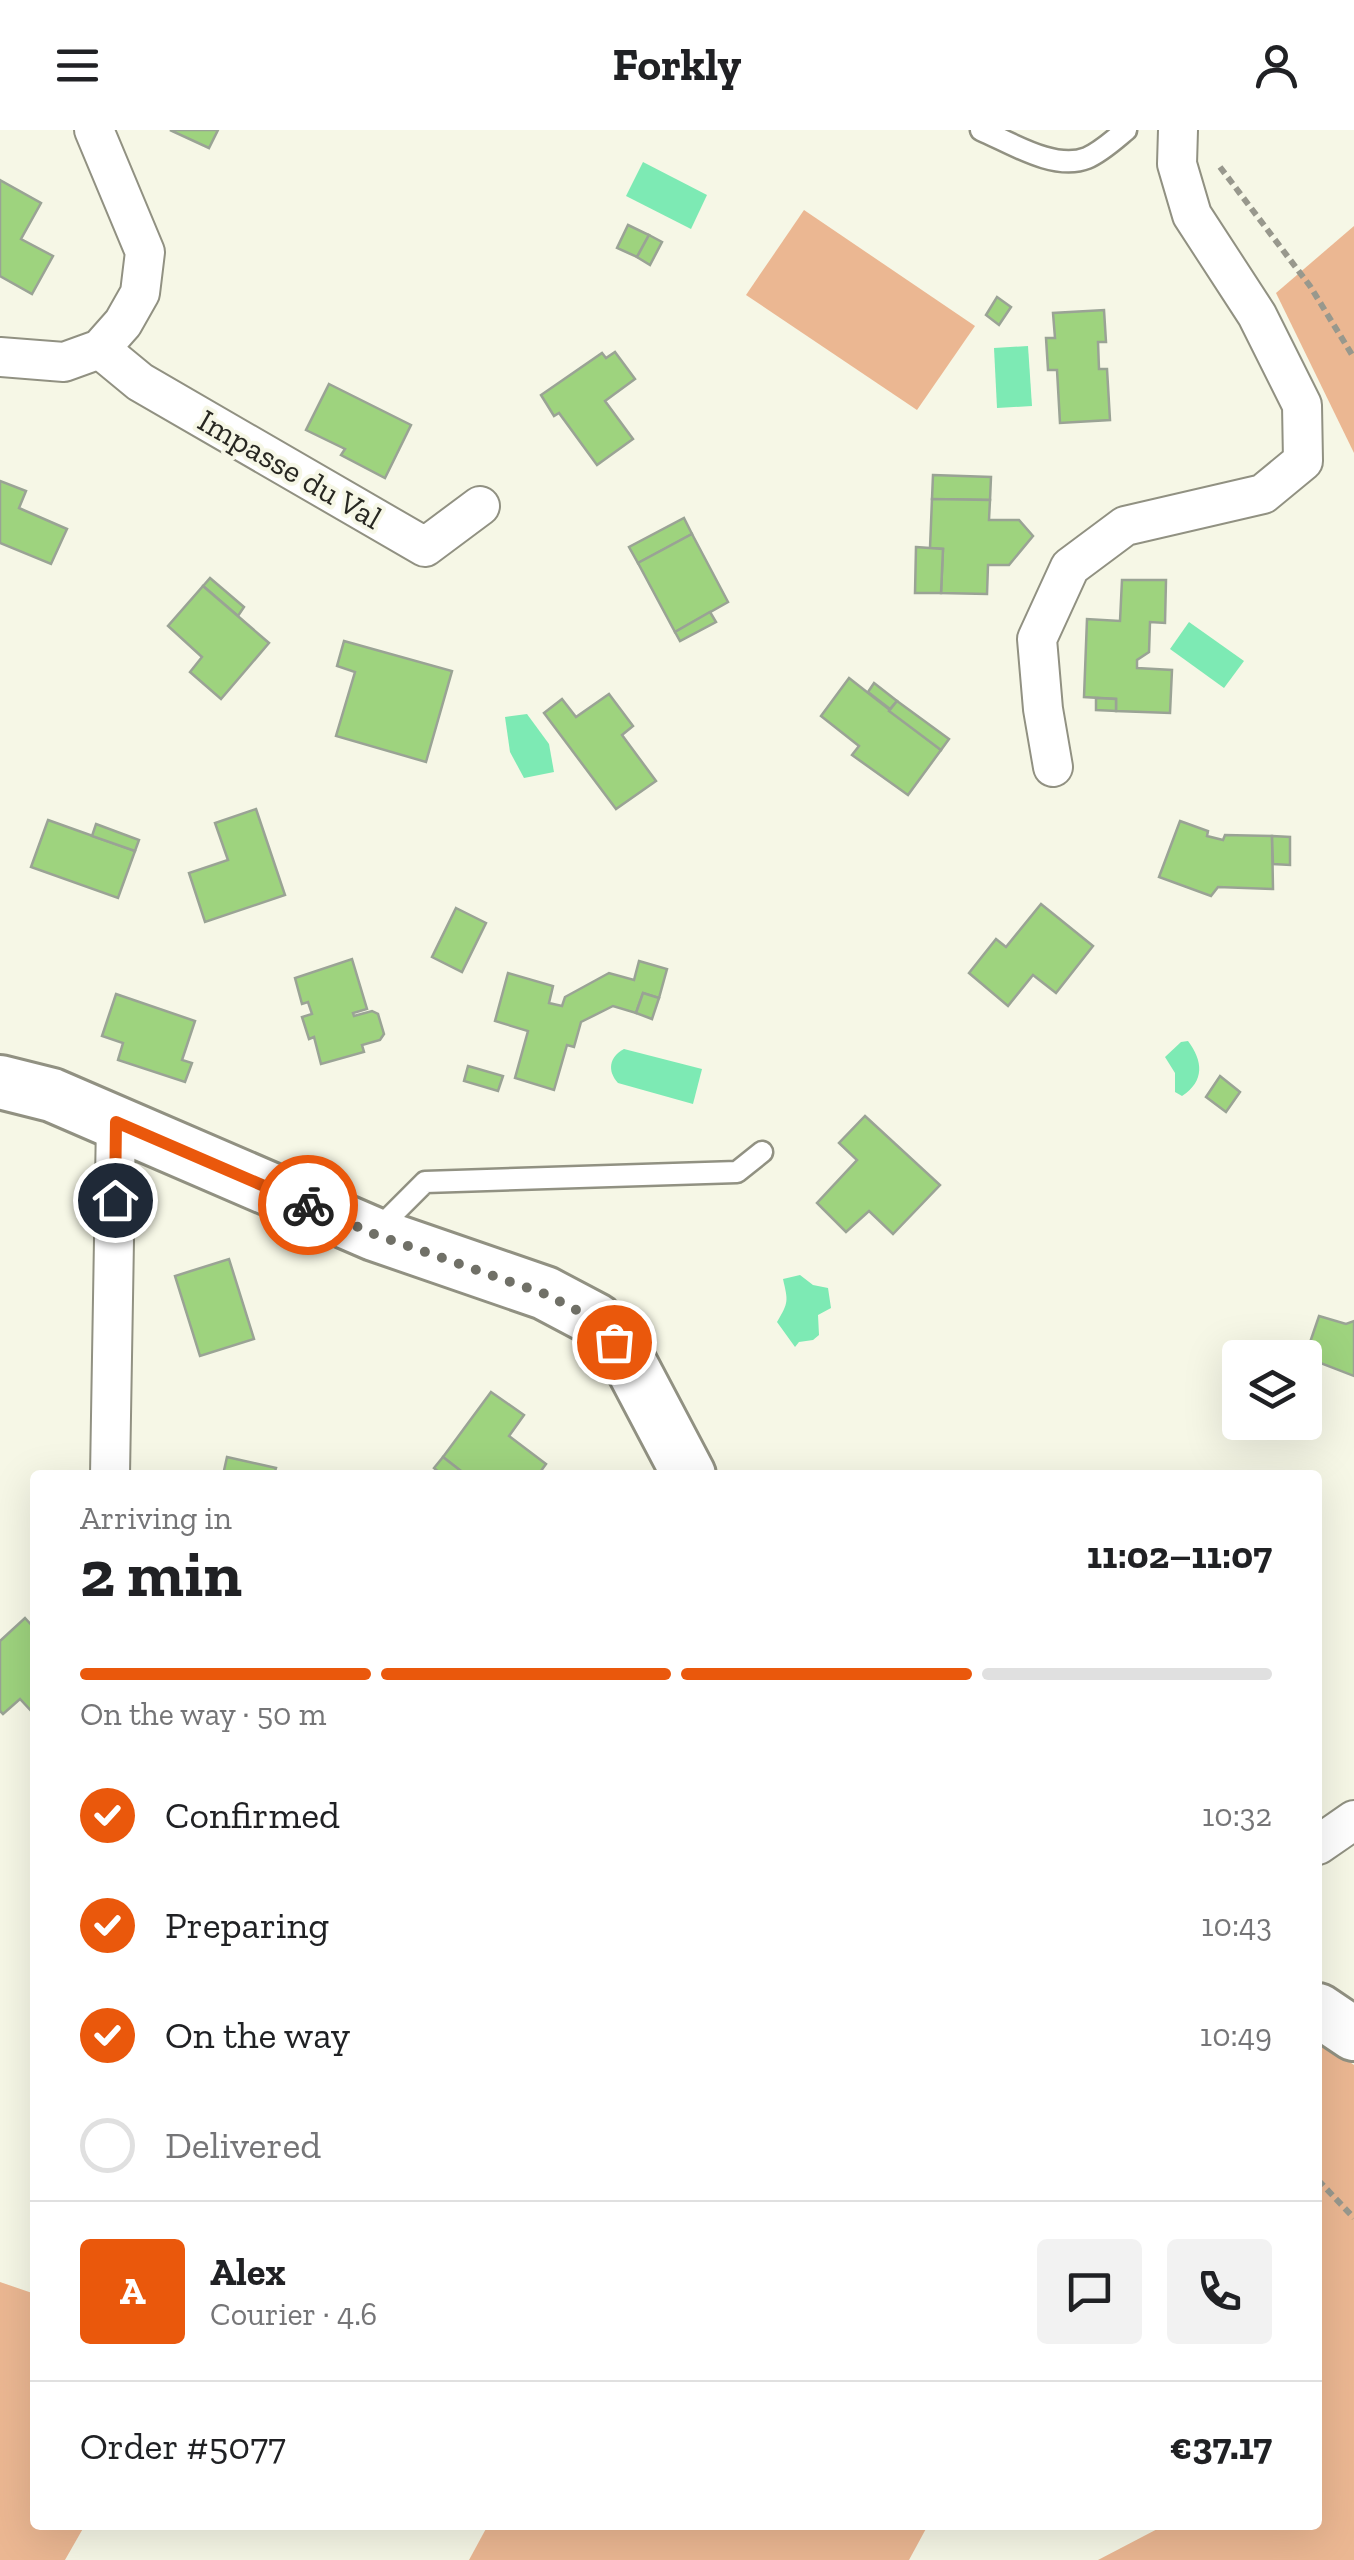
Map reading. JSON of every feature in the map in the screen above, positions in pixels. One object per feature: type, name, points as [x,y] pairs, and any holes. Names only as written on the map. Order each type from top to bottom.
[{"type":"main road","points":[[0,1082],[52,1095],[374,1234],[545,1294],[596,1320],[631,1365],[686,1470]]},
{"type":"main road","points":[[1322,2013],[1354,2034]]},
{"type":"street","points":[[0,357],[64,362],[100,349],[124,324],[140,293],[144,252],[94,130]]},
{"type":"street","points":[[1053,767],[1037,640],[1070,567],[1125,526],[1263,494],[1303,460],[1302,405],[1257,316],[1192,215],[1177,164],[1179,131]]},
{"type":"street","name":"Impasse du Val","points":[[100,349],[140,382],[424,547],[480,506]]},
{"type":"street","points":[[110,1470],[116,1122]]},
{"type":"street","points":[[1322,1841],[1354,1820]]},
{"type":"lane","points":[[981,130],[1068,163],[1088,158],[1126,130]]},
{"type":"lane","points":[[374,1234],[425,1182],[738,1172],[762,1152]]},
{"type":"path","points":[[1179,131],[1228,174],[1310,286],[1354,358]]},
{"type":"path","points":[[1322,2184],[1354,2218]]},
{"type":"shaded area","points":[[643,162],[707,195],[691,229],[626,196]]},
{"type":"shaded area","points":[[804,210],[975,326],[917,410],[746,295]]},
{"type":"shaded area","points":[[1354,226],[1354,453],[1276,293]]},
{"type":"shaded area","points":[[1028,346],[1032,406],[997,408],[994,348]]},
{"type":"shaded area","points":[[1189,622],[1244,661],[1224,688],[1170,649]]},
{"type":"shaded area","points":[[527,714],[549,744],[554,772],[524,778],[510,752],[505,717]]},
{"type":"shaded area","points":[[1188,1041],[1197,1056],[1199,1070],[1195,1084],[1182,1096],[1175,1092],[1175,1073],[1165,1057],[1181,1042]]},
{"type":"shaded area","points":[[624,1049],[702,1069],[693,1104],[618,1083],[611,1064]]},
{"type":"shaded area","points":[[800,1275],[813,1285],[828,1288],[831,1308],[818,1315],[819,1335],[795,1347],[777,1322],[786,1301],[783,1279]]},
{"type":"shaded area","points":[[1322,2043],[1354,2065],[1354,2560],[1098,2560],[1155,2530],[1322,2530]]},
{"type":"shaded area","points":[[0,2282],[30,2292],[30,2530],[82,2530],[65,2560],[0,2560]]},
{"type":"shaded area","points":[[485,2530],[925,2530],[909,2560],[469,2560]]},
{"type":"building","points":[[170,130],[218,130],[209,148]]},
{"type":"building","points":[[0,180],[41,203],[21,239],[53,256],[32,294],[0,276]]},
{"type":"building","points":[[628,225],[649,235],[637,257],[617,248]]},
{"type":"building","points":[[649,235],[662,242],[650,265],[637,257]]},
{"type":"building","points":[[997,297],[1011,307],[999,325],[986,315]]},
{"type":"building","points":[[1104,310],[1106,342],[1098,342],[1099,369],[1107,369],[1110,420],[1060,423],[1057,370],[1048,370],[1046,338],[1055,338],[1053,313]]},
{"type":"building","points":[[615,352],[635,379],[605,401],[633,439],[597,465],[541,395],[602,353],[606,358]]},
{"type":"building","points":[[329,384],[411,425],[385,478],[341,455],[345,449],[306,430]]},
{"type":"building","points":[[933,475],[991,477],[990,500],[932,499]]},
{"type":"building","points":[[0,481],[26,491],[19,508],[67,529],[51,564],[0,543]]},
{"type":"building","points":[[932,499],[990,500],[989,520],[1019,520],[1033,536],[1009,565],[988,565],[987,594],[941,593],[943,549],[930,548]]},
{"type":"building","points":[[684,518],[692,534],[638,563],[629,547]]},
{"type":"building","points":[[692,534],[728,602],[675,632],[638,563]]},
{"type":"building","points":[[916,547],[943,549],[941,593],[915,593]]},
{"type":"building","points":[[210,578],[244,607],[238,616],[203,586]]},
{"type":"building","points":[[1122,580],[1166,580],[1165,623],[1150,622],[1149,652],[1137,660],[1137,668],[1172,670],[1170,713],[1116,711],[1116,699],[1084,697],[1087,619],[1120,621]]},
{"type":"building","points":[[203,586],[269,643],[221,699],[190,672],[202,657],[168,626]]},
{"type":"building","points":[[710,612],[716,622],[680,641],[675,632]]},
{"type":"building","points":[[344,641],[452,671],[426,762],[336,736],[355,672],[337,666]]},
{"type":"building","points":[[849,678],[941,750],[908,795],[852,755],[859,746],[821,716]]},
{"type":"building","points":[[874,683],[897,701],[890,709],[868,692]]},
{"type":"building","points":[[609,694],[633,726],[622,735],[656,781],[616,809],[544,713],[562,699],[576,717]]},
{"type":"building","points":[[1096,698],[1116,699],[1116,711],[1096,710]]},
{"type":"building","points":[[897,701],[949,739],[941,750],[889,711]]},
{"type":"building","points":[[256,809],[285,895],[205,922],[189,873],[228,860],[215,823]]},
{"type":"building","points":[[48,820],[135,851],[118,898],[31,867]]},
{"type":"building","points":[[1180,821],[1223,840],[1225,835],[1272,836],[1273,889],[1218,887],[1211,896],[1159,877]]},
{"type":"building","points":[[96,824],[139,840],[135,851],[92,836]]},
{"type":"building","points":[[1272,836],[1290,837],[1290,865],[1273,864]]},
{"type":"building","points":[[1041,904],[1093,946],[1056,993],[1033,975],[1008,1006],[969,973],[996,939],[1006,947]]},
{"type":"building","points":[[456,908],[486,923],[462,972],[432,957]]},
{"type":"building","points":[[352,959],[367,1009],[353,1013],[354,1016],[372,1011],[378,1014],[384,1034],[380,1040],[362,1045],[364,1052],[321,1064],[314,1037],[309,1039],[302,1017],[312,1014],[308,1002],[302,1004],[295,978]]},
{"type":"building","points":[[639,961],[667,969],[659,998],[643,993],[636,1013],[613,1006],[581,1022],[574,1047],[567,1045],[554,1090],[515,1078],[528,1031],[495,1021],[508,973],[553,986],[549,1003],[562,1006],[565,997],[609,973],[634,980]]},
{"type":"building","points":[[643,993],[659,998],[652,1019],[636,1013]]},
{"type":"building","points":[[116,994],[195,1021],[182,1060],[192,1063],[185,1082],[118,1060],[123,1043],[102,1036]]},
{"type":"building","points":[[468,1066],[503,1076],[498,1091],[464,1081]]},
{"type":"building","points":[[1220,1076],[1240,1092],[1226,1112],[1206,1097]]},
{"type":"building","points":[[865,1116],[940,1185],[893,1234],[869,1211],[846,1232],[817,1203],[857,1160],[839,1143]]},
{"type":"building","points":[[229,1259],[254,1339],[200,1356],[175,1276]]},
{"type":"building","points":[[1319,1316],[1346,1324],[1354,1321],[1354,1376],[1322,1364],[1322,1340],[1311,1340]]},
{"type":"building","points":[[491,1392],[524,1415],[509,1436],[546,1464],[542,1470],[460,1470],[443,1457]]},
{"type":"building","points":[[227,1457],[276,1468],[275,1470],[224,1470]]},
{"type":"building","points":[[443,1457],[460,1470],[436,1470]]},
{"type":"building","points":[[25,1618],[30,1624],[30,1710],[20,1699],[3,1714],[0,1711],[0,1641]]},
{"type":"way so far","points":[[308,1205],[374,1234],[545,1294],[596,1320],[614,1342]]},
{"type":"route","points":[[115,1200],[116,1122],[308,1205]]}]
